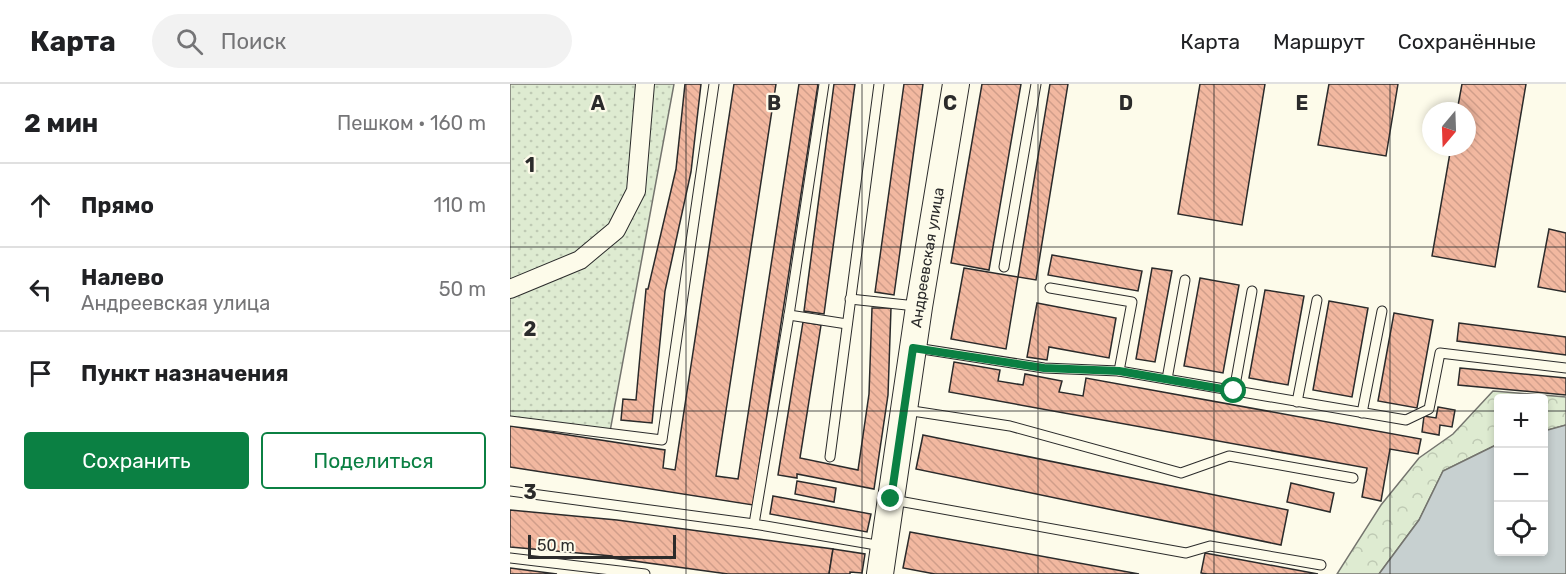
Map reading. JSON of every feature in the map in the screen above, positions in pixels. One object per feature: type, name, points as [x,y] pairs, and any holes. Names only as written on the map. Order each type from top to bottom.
[{"type":"street","points":[[510,289],[580,260],[616,230],[636,191],[645,84]]},
{"type":"street","name":"Андреевская улица","points":[[880,574],[919,307],[956,84]]},
{"type":"lane","points":[[510,421],[662,440],[714,84]]},
{"type":"lane","points":[[754,524],[824,84]]},
{"type":"lane","points":[[830,457],[879,84]]},
{"type":"lane","points":[[1004,267],[1036,84]]},
{"type":"lane","points":[[1167,379],[1185,280]]},
{"type":"lane","points":[[1050,288],[1132,302],[1119,371]]},
{"type":"lane","points":[[1234,391],[1252,291]]},
{"type":"lane","points":[[850,299],[919,307]]},
{"type":"lane","points":[[1298,402],[1317,300]]},
{"type":"lane","points":[[1362,412],[1382,312]]},
{"type":"lane","points":[[789,315],[847,324]]},
{"type":"lane","points":[[913,348],[1044,368],[1119,371],[1406,420],[1430,409],[1440,353],[1566,369]]},
{"type":"lane","points":[[904,410],[1011,426],[1181,472],[1228,456],[1353,478]]},
{"type":"lane","points":[[510,491],[754,524],[884,546]]},
{"type":"lane","points":[[891,499],[1185,553],[1210,546],[1321,566]]},
{"type":"lane","points":[[510,558],[645,574]]},
{"type":"green space","points":[[510,84],[674,84],[609,437],[510,423]]},
{"type":"green space","points":[[1493,391],[1530,394],[1494,394],[1494,446],[1443,471],[1419,520],[1379,574],[1337,574],[1381,505],[1419,458],[1453,434]]},
{"type":"green space","points":[[1548,396],[1566,397],[1566,425],[1548,430]]},
{"type":"shaded area","points":[[1566,425],[1566,574],[1379,574],[1419,520],[1443,471],[1494,446],[1494,556],[1548,556],[1548,430]]},
{"type":"building","points":[[685,84],[701,84],[691,172],[665,291],[652,423],[621,420],[623,399],[636,400],[646,289],[648,289],[676,169]]},
{"type":"building","points":[[734,84],[776,84],[716,476],[738,479],[799,84],[818,84],[753,505],[510,467],[510,426],[665,450],[663,468],[675,470]]},
{"type":"building","points":[[834,84],[855,84],[824,314],[804,311]]},
{"type":"building","points":[[904,84],[923,84],[894,295],[875,292]]},
{"type":"building","points":[[982,84],[1021,84],[989,270],[951,263]]},
{"type":"building","points":[[1050,84],[1068,84],[1036,280],[1018,277]]},
{"type":"building","points":[[1200,84],[1265,84],[1242,225],[1178,214]]},
{"type":"building","points":[[1329,84],[1398,84],[1386,156],[1318,145]]},
{"type":"building","points":[[1462,84],[1526,84],[1495,267],[1432,256],[1449,156],[1476,156],[1476,102],[1459,102]]},
{"type":"building","points":[[1549,229],[1566,233],[1566,292],[1538,287]]},
{"type":"building","points":[[1052,255],[1142,271],[1138,291],[1048,275]]},
{"type":"building","points":[[964,268],[1018,277],[1006,349],[951,339]]},
{"type":"building","points":[[1152,268],[1172,271],[1155,362],[1136,359]]},
{"type":"building","points":[[1200,278],[1239,285],[1223,373],[1184,366]]},
{"type":"building","points":[[1265,290],[1304,296],[1288,385],[1249,378]]},
{"type":"building","points":[[1329,301],[1368,308],[1352,397],[1313,390]]},
{"type":"building","points":[[1037,303],[1116,318],[1109,358],[1049,347],[1047,360],[1027,357]]},
{"type":"building","points":[[872,308],[891,308],[888,395],[874,489],[797,474],[797,478],[778,475],[803,322],[821,325],[800,458],[858,470],[869,394]]},
{"type":"building","points":[[1394,313],[1433,320],[1417,408],[1378,401]]},
{"type":"building","points":[[1459,323],[1566,337],[1566,355],[1457,341]]},
{"type":"building","points":[[954,362],[1000,370],[998,381],[1023,385],[1025,374],[1062,381],[1059,392],[1083,396],[1086,378],[1421,439],[1418,454],[1390,449],[1381,501],[1362,497],[1367,468],[949,392]]},
{"type":"building","points":[[1460,368],[1566,378],[1566,395],[1458,385]]},
{"type":"building","points":[[1438,407],[1455,410],[1452,427],[1440,425],[1439,435],[1422,432],[1424,416],[1436,418]]},
{"type":"building","points":[[923,435],[1288,510],[1281,545],[916,469]]},
{"type":"building","points":[[797,481],[836,488],[834,502],[795,494]]},
{"type":"building","points":[[1291,483],[1334,493],[1330,512],[1287,502]]},
{"type":"building","points":[[773,496],[871,514],[867,532],[770,514]]},
{"type":"building","points":[[510,510],[617,520],[833,549],[829,574],[728,574],[612,558],[612,556],[510,547]]},
{"type":"building","points":[[910,532],[1139,574],[935,574],[903,568]]},
{"type":"building","points":[[833,549],[865,554],[862,573],[829,574]]},
{"type":"building","points":[[1205,553],[1318,574],[1201,573]]},
{"type":"building","points":[[510,568],[557,574],[510,574]]},
{"type":"route","points":[[891,499],[913,348],[1044,368],[1119,371],[1234,391]]}]
